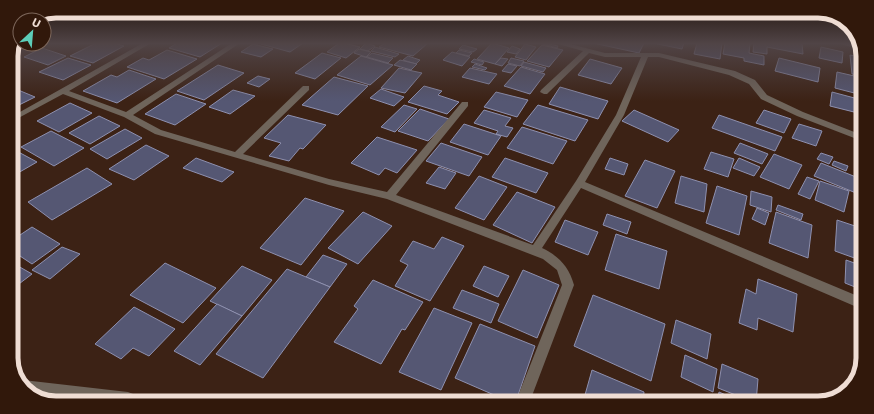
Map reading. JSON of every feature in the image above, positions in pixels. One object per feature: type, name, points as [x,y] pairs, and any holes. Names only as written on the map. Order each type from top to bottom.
[{"type":"street","points":[[18,116],[113,62]]},
{"type":"street","points":[[127,115],[207,62]]},
{"type":"street","points":[[544,92],[575,62]]},
{"type":"street","points":[[535,250],[579,183],[620,114],[642,62]]},
{"type":"street","points":[[689,62],[732,73],[752,82],[764,97],[800,114],[856,136]]},
{"type":"street","points":[[237,155],[306,88]]},
{"type":"street","points":[[62,91],[127,115],[158,132],[329,182],[389,196],[535,250],[550,257],[562,267],[568,285],[525,396]]},
{"type":"street","points":[[389,196],[465,104]]},
{"type":"street","points":[[579,183],[856,301]]},
{"type":"street","points":[[34,388],[88,396]]},
{"type":"building","points":[[40,62],[53,62],[48,65]]},
{"type":"building","points":[[59,62],[82,62],[91,65],[63,80],[39,72]]},
{"type":"building","points":[[135,62],[192,62],[164,79],[127,67]]},
{"type":"building","points":[[309,62],[336,62],[315,79],[295,73]]},
{"type":"building","points":[[353,62],[383,62],[393,65],[370,85],[337,75]]},
{"type":"building","points":[[397,62],[417,64],[411,70],[394,65]]},
{"type":"building","points":[[450,62],[465,62],[462,66]]},
{"type":"building","points":[[472,62],[484,62],[482,65]]},
{"type":"building","points":[[497,62],[505,62],[502,66],[495,64]]},
{"type":"building","points":[[508,62],[523,62],[520,66]]},
{"type":"building","points":[[525,62],[546,68],[543,72],[521,66]]},
{"type":"building","points":[[532,62],[553,62],[549,67]]},
{"type":"building","points":[[588,62],[602,62],[622,68],[611,84],[578,75]]},
{"type":"building","points":[[751,62],[764,62],[764,65]]},
{"type":"building","points":[[778,62],[797,62],[820,68],[818,82],[775,71]]},
{"type":"building","points":[[851,62],[856,62],[856,75],[852,74]]},
{"type":"building","points":[[475,64],[487,68],[485,70],[472,67]]},
{"type":"building","points":[[508,64],[517,66],[511,73],[502,71]]},
{"type":"building","points":[[218,65],[244,73],[204,100],[177,91]]},
{"type":"building","points":[[521,67],[545,74],[530,94],[504,86]]},
{"type":"building","points":[[399,68],[422,73],[405,93],[381,88]]},
{"type":"building","points":[[470,68],[497,74],[489,84],[462,77]]},
{"type":"building","points":[[129,70],[156,79],[117,103],[83,91],[111,75],[117,77]]},
{"type":"building","points":[[837,72],[856,76],[856,93],[835,88]]},
{"type":"building","points":[[258,76],[270,79],[259,87],[247,83]]},
{"type":"building","points":[[334,77],[368,86],[338,115],[302,105]]},
{"type":"building","points":[[424,86],[442,91],[438,95],[459,102],[447,114],[408,102]]},
{"type":"building","points":[[560,87],[608,101],[598,119],[549,104]]},
{"type":"building","points":[[381,89],[404,97],[394,106],[370,98]]},
{"type":"building","points":[[18,90],[35,97],[18,106]]},
{"type":"building","points":[[233,90],[255,96],[230,114],[209,107]]},
{"type":"building","points":[[496,92],[528,100],[517,117],[484,107]]},
{"type":"building","points":[[832,92],[856,98],[856,112],[830,106]]},
{"type":"building","points":[[176,94],[206,104],[175,125],[145,114]]},
{"type":"building","points":[[70,103],[92,113],[59,132],[37,121]]},
{"type":"building","points":[[404,105],[417,109],[395,132],[381,127]]},
{"type":"building","points":[[538,105],[588,120],[575,141],[523,124]]},
{"type":"building","points":[[420,109],[449,119],[428,141],[398,131]]},
{"type":"building","points":[[484,110],[511,118],[505,126],[513,128],[507,137],[496,134],[498,131],[474,123]]},
{"type":"building","points":[[634,110],[679,130],[668,142],[622,121]]},
{"type":"building","points":[[764,110],[791,119],[784,133],[756,123]]},
{"type":"building","points":[[288,115],[326,125],[303,149],[300,148],[289,161],[269,156],[281,143],[264,138]]},
{"type":"building","points":[[719,115],[782,137],[775,151],[712,128]]},
{"type":"building","points":[[99,116],[120,126],[90,144],[69,133]]},
{"type":"building","points":[[464,124],[501,136],[488,155],[450,142]]},
{"type":"building","points":[[799,124],[822,131],[816,146],[792,138]]},
{"type":"building","points":[[522,127],[567,141],[553,164],[507,148]]},
{"type":"building","points":[[125,129],[142,138],[107,159],[90,149]]},
{"type":"building","points":[[51,131],[84,148],[54,166],[21,147]]},
{"type":"building","points":[[377,137],[417,150],[397,173],[385,168],[379,175],[351,163]]},
{"type":"building","points":[[441,143],[482,157],[469,176],[426,161]]},
{"type":"building","points":[[740,143],[768,154],[762,164],[734,153]]},
{"type":"building","points":[[146,145],[169,156],[134,180],[109,169]]},
{"type":"building","points":[[18,152],[37,162],[18,173]]},
{"type":"building","points":[[711,152],[734,159],[728,177],[704,169]]},
{"type":"building","points":[[821,153],[833,157],[829,164],[817,159]]},
{"type":"building","points":[[774,154],[802,165],[789,189],[760,177]]},
{"type":"building","points":[[196,158],[234,172],[222,182],[183,168]]},
{"type":"building","points":[[505,158],[548,173],[536,193],[492,177]]},
{"type":"building","points":[[610,158],[628,164],[624,175],[605,169]]},
{"type":"building","points":[[739,158],[760,167],[754,176],[733,168]]},
{"type":"building","points":[[645,160],[675,171],[657,208],[625,196]]},
{"type":"building","points":[[834,161],[848,166],[846,171],[832,165]]},
{"type":"building","points":[[821,163],[856,177],[856,193],[814,176]]},
{"type":"building","points":[[439,167],[456,173],[445,189],[426,183]]},
{"type":"building","points":[[87,168],[112,184],[52,220],[28,202]]},
{"type":"building","points":[[479,176],[507,187],[484,220],[455,208]]},
{"type":"building","points":[[681,176],[707,184],[704,212],[675,203]]},
{"type":"building","points":[[807,177],[819,181],[810,199],[798,194]]},
{"type":"building","points":[[820,181],[849,191],[844,212],[815,200]]},
{"type":"building","points":[[717,186],[747,196],[739,235],[706,223]]},
{"type":"building","points":[[751,191],[772,197],[771,212],[750,205]]},
{"type":"building","points":[[517,192],[555,207],[532,243],[493,225]]},
{"type":"building","points":[[305,198],[344,211],[301,265],[260,248]]},
{"type":"building","points":[[778,205],[803,214],[801,220],[776,210]]},
{"type":"building","points":[[757,208],[769,213],[765,225],[752,219]]},
{"type":"building","points":[[363,212],[392,226],[358,264],[328,248]]},
{"type":"building","points":[[776,212],[812,225],[808,258],[769,243]]},
{"type":"building","points":[[607,214],[631,222],[627,234],[603,225]]},
{"type":"building","points":[[565,220],[598,232],[588,255],[555,242]]},
{"type":"building","points":[[837,220],[856,226],[856,259],[835,251]]},
{"type":"building","points":[[32,227],[60,244],[32,264],[18,255],[18,236]]},
{"type":"building","points":[[616,234],[667,251],[659,289],[605,270]]},
{"type":"building","points":[[442,237],[464,246],[430,301],[395,286],[408,265],[400,261],[413,241],[434,249]]},
{"type":"building","points":[[62,247],[80,254],[50,279],[32,270]]},
{"type":"building","points":[[323,255],[347,264],[330,287],[306,277]]},
{"type":"building","points":[[846,260],[856,264],[856,287],[845,283]]},
{"type":"building","points":[[165,263],[216,288],[183,323],[130,295]]},
{"type":"building","points":[[18,266],[32,274],[18,285]]},
{"type":"building","points":[[242,266],[272,280],[242,316],[210,301]]},
{"type":"building","points":[[484,266],[509,276],[498,297],[473,286]]},
{"type":"building","points":[[287,269],[330,287],[263,378],[216,354]]},
{"type":"building","points":[[523,270],[559,285],[537,338],[498,321]]},
{"type":"building","points":[[758,279],[797,294],[793,332],[758,318],[757,330],[739,323],[746,289],[756,294]]},
{"type":"building","points":[[373,280],[423,302],[405,330],[402,329],[381,364],[334,342],[358,309],[354,306]]},
{"type":"building","points":[[462,290],[499,304],[491,323],[453,308]]},
{"type":"building","points":[[593,295],[665,324],[651,381],[574,346]]},
{"type":"building","points":[[217,304],[242,316],[200,365],[174,351]]},
{"type":"building","points":[[134,307],[175,329],[149,356],[133,348],[121,359],[95,344]]},
{"type":"building","points":[[434,308],[472,323],[441,390],[399,372]]},
{"type":"building","points":[[676,320],[711,334],[707,359],[671,343]]},
{"type":"building","points":[[480,324],[535,346],[518,396],[496,396],[455,378]]},
{"type":"building","points":[[685,355],[717,369],[713,392],[681,377]]},
{"type":"building","points":[[722,364],[758,379],[757,396],[738,396],[718,388]]},
{"type":"building","points":[[592,370],[644,392],[644,396],[585,396]]},
{"type":"building","points":[[719,392],[728,396],[718,396]]}]
